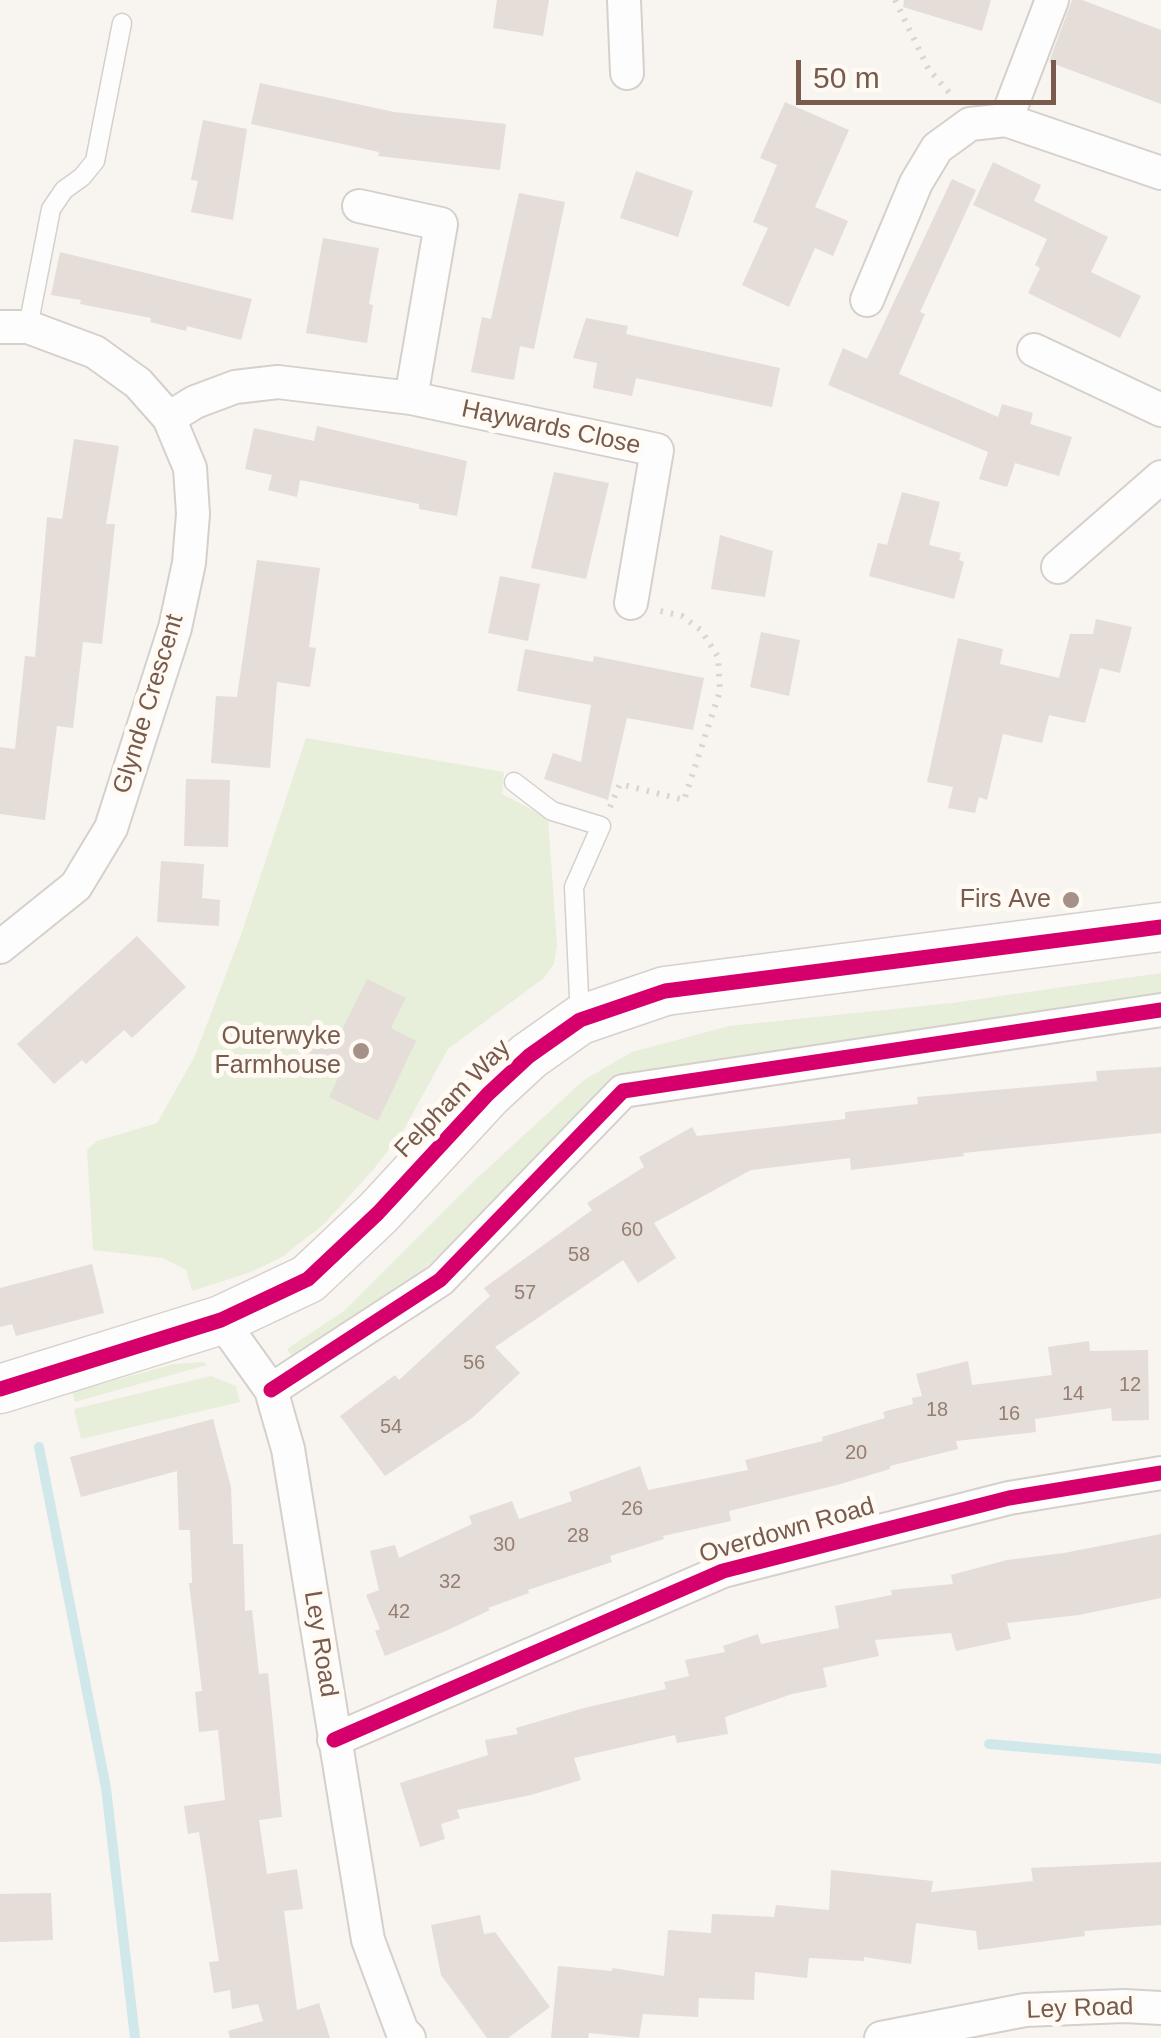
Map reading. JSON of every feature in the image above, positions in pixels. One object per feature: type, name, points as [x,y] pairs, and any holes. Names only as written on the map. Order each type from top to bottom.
[{"type":"main road","name":"Felpham Way","points":[[0,1388],[221,1320],[308,1279],[378,1213],[488,1094],[529,1056],[580,1020],[665,991],[1161,927]]},
{"type":"street","points":[[624,0],[626,73]]},
{"type":"street","points":[[1006,120],[1052,0]]},
{"type":"street","points":[[867,300],[936,148],[970,124],[1006,120],[1161,173]]},
{"type":"street","points":[[359,206],[441,224],[411,398]]},
{"type":"street","points":[[14,327],[95,352],[138,383],[170,418]]},
{"type":"street","points":[[1034,350],[1161,410]]},
{"type":"street","name":"Haywards Close","points":[[170,418],[195,402],[235,388],[278,382],[411,398],[657,450],[632,603]]},
{"type":"street","name":"Glynde Crescent","points":[[0,947],[76,886],[111,828],[150,710],[189,563],[193,514],[190,468],[170,418]]},
{"type":"street","points":[[1058,567],[1161,477]]},
{"type":"street","points":[[271,1390],[440,1280],[622,1092],[1161,1010]]},
{"type":"street","name":"Ley Road","points":[[221,1320],[271,1390],[288,1449],[368,1940],[402,2030],[409,2038]]},
{"type":"street","name":"Overdown Road","points":[[334,1740],[723,1571],[1010,1498],[1161,1474]]},
{"type":"street","name":"Ley Road","points":[[881,2038],[1025,2010],[1161,2008]]},
{"type":"lane","points":[[14,327],[52,210],[64,190],[95,161],[122,23]]},
{"type":"lane","points":[[514,782],[552,810],[601,826],[574,887],[580,1020]]},
{"type":"path","points":[[895,0],[929,70],[952,94],[970,124]]},
{"type":"path","points":[[601,826],[620,784],[684,800],[720,692],[718,657],[700,630],[682,616],[632,603]]},
{"type":"green space","points":[[306,738],[504,772],[502,794],[548,818],[557,945],[554,964],[544,978],[448,1049],[403,1131],[323,1225],[282,1257],[251,1272],[192,1291],[186,1270],[163,1258],[93,1250],[87,1150],[97,1141],[157,1123],[194,1058],[242,932]]},
{"type":"green space","points":[[1161,973],[1161,1005],[621,1086],[422,1271],[351,1327],[294,1361],[287,1349],[344,1311],[475,1180],[584,1080],[632,1052],[729,1026],[952,1003]]},
{"type":"green space","points":[[174,1364],[207,1365],[75,1402],[72,1392]]},
{"type":"green space","points":[[211,1376],[236,1386],[240,1402],[81,1439],[74,1409]]},
{"type":"building","points":[[497,0],[549,0],[543,36],[493,28]]},
{"type":"building","points":[[904,0],[991,0],[982,31],[903,7]]},
{"type":"building","points":[[1072,0],[1082,0],[1161,30],[1161,104],[1049,62]]},
{"type":"building","points":[[260,83],[394,112],[506,124],[500,170],[378,156],[379,152],[251,124]]},
{"type":"building","points":[[785,102],[849,130],[815,207],[848,221],[833,256],[815,248],[789,307],[742,285],[768,228],[753,222],[777,165],[760,158]]},
{"type":"building","points":[[203,120],[247,129],[233,220],[191,212],[198,181],[191,180]]},
{"type":"building","points":[[993,162],[1041,185],[1034,201],[1108,237],[1091,272],[1141,296],[1120,338],[1028,293],[1040,268],[1035,265],[1047,239],[973,205]]},
{"type":"building","points":[[636,171],[693,191],[678,237],[620,218]]},
{"type":"building","points":[[952,179],[976,190],[920,312],[925,314],[899,374],[998,417],[1002,404],[1033,413],[1030,424],[1072,437],[1059,476],[1015,463],[1007,487],[979,479],[988,452],[828,385],[843,348],[867,359]]},
{"type":"building","points":[[519,193],[565,202],[534,349],[520,346],[514,380],[471,372],[482,317],[491,319]]},
{"type":"building","points":[[323,238],[379,248],[367,343],[306,333]]},
{"type":"building","points":[[60,252],[252,299],[241,340],[187,326],[186,331],[150,322],[151,318],[51,295]]},
{"type":"building","points":[[586,318],[628,326],[626,334],[780,368],[772,407],[636,378],[632,396],[593,388],[597,363],[573,358]]},
{"type":"building","points":[[317,426],[467,461],[457,516],[419,509],[419,504],[300,480],[297,497],[268,490],[272,475],[245,469],[254,428],[314,441]]},
{"type":"building","points":[[74,439],[119,446],[106,524],[115,524],[102,644],[83,642],[73,728],[57,726],[45,820],[0,814],[0,747],[15,749],[25,656],[35,657],[47,517],[62,519]]},
{"type":"building","points":[[554,472],[609,483],[586,579],[531,568]]},
{"type":"building","points":[[902,492],[940,502],[929,545],[961,553],[959,560],[964,562],[954,599],[869,576],[878,543],[887,545]]},
{"type":"building","points":[[720,535],[773,551],[765,597],[711,589]]},
{"type":"building","points":[[257,560],[320,568],[309,647],[316,648],[310,687],[277,682],[270,768],[211,763],[216,696],[237,697]]},
{"type":"building","points":[[500,576],[540,584],[528,641],[488,633]]},
{"type":"building","points":[[1096,619],[1132,627],[1120,673],[1100,668],[1085,723],[1049,715],[1042,743],[1003,734],[987,800],[979,797],[975,813],[948,808],[953,787],[927,782],[958,638],[1003,649],[1000,664],[1059,678],[1070,634],[1093,634]]},
{"type":"building","points":[[761,632],[800,640],[789,696],[750,687]]},
{"type":"building","points":[[525,649],[593,662],[594,656],[704,678],[693,730],[627,718],[608,800],[544,779],[553,753],[581,762],[591,705],[517,691]]},
{"type":"building","points":[[186,779],[230,780],[228,847],[184,846]]},
{"type":"building","points":[[161,861],[204,864],[202,898],[220,900],[219,926],[157,922]]},
{"type":"building","points":[[137,936],[186,987],[132,1038],[124,1030],[86,1064],[82,1060],[54,1084],[17,1044]]},
{"type":"building","name":"Outerwyke Farmhouse","points":[[367,979],[406,998],[391,1028],[416,1041],[378,1121],[329,1097],[338,1078],[305,1062],[323,1026],[340,1034]]},
{"type":"building","points":[[1161,1067],[1161,1133],[963,1153],[964,1156],[851,1170],[850,1158],[751,1170],[654,1223],[676,1258],[638,1283],[623,1260],[495,1347],[520,1373],[472,1418],[385,1476],[340,1416],[395,1375],[399,1380],[490,1296],[484,1288],[592,1210],[587,1203],[644,1167],[639,1157],[692,1127],[697,1136],[845,1119],[845,1112],[918,1104],[917,1097],[1097,1081],[1096,1071]]},
{"type":"building","points":[[92,1264],[104,1313],[16,1336],[12,1324],[0,1327],[0,1288]]},
{"type":"building","points":[[1089,1341],[1090,1351],[1148,1350],[1149,1420],[1112,1421],[1111,1408],[1035,1419],[1036,1432],[956,1441],[958,1449],[890,1466],[837,1485],[729,1511],[731,1521],[663,1536],[664,1539],[610,1556],[612,1562],[528,1590],[529,1593],[385,1656],[375,1631],[380,1629],[366,1595],[379,1590],[370,1551],[395,1545],[399,1558],[472,1524],[469,1516],[512,1501],[519,1519],[572,1501],[569,1492],[640,1466],[648,1490],[748,1470],[745,1460],[823,1441],[822,1437],[885,1418],[883,1412],[913,1404],[912,1398],[922,1396],[916,1374],[968,1361],[972,1385],[1052,1375],[1048,1347]]},
{"type":"building","points":[[213,1419],[231,1487],[233,1544],[243,1544],[245,1611],[252,1610],[259,1674],[268,1673],[282,1817],[259,1820],[267,1874],[297,1869],[303,1909],[284,1911],[297,2010],[319,2003],[330,2038],[230,2038],[228,2031],[263,2021],[258,2004],[232,2009],[230,1990],[214,1993],[209,1962],[219,1961],[199,1832],[188,1834],[184,1806],[225,1800],[218,1730],[199,1732],[195,1692],[202,1691],[189,1583],[190,1530],[179,1530],[177,1471],[81,1497],[70,1457]]},
{"type":"building","points":[[1161,1534],[1161,1598],[1079,1615],[1007,1623],[1011,1639],[956,1651],[951,1633],[875,1640],[879,1656],[823,1668],[827,1687],[792,1694],[725,1717],[728,1734],[677,1743],[675,1735],[574,1758],[581,1780],[457,1810],[460,1818],[441,1824],[445,1839],[420,1847],[400,1783],[488,1755],[485,1740],[518,1734],[516,1728],[584,1708],[666,1689],[664,1682],[689,1676],[685,1660],[725,1652],[723,1646],[758,1634],[761,1644],[839,1628],[835,1606],[892,1595],[891,1590],[953,1584],[951,1575],[1007,1560]]},
{"type":"building","points":[[1161,1862],[1161,1925],[1084,1931],[1085,1936],[978,1950],[976,1931],[916,1923],[911,1964],[864,1957],[864,1961],[809,1958],[807,1978],[755,1972],[754,2000],[699,1998],[698,2017],[643,2014],[639,2038],[589,2033],[588,2038],[551,2038],[558,1966],[612,1968],[664,1976],[668,1930],[711,1933],[712,1914],[774,1917],[776,1905],[829,1910],[831,1870],[933,1881],[931,1892],[1033,1881],[1031,1868]]},
{"type":"building","points":[[51,1893],[53,1940],[0,1942],[0,1894]]},
{"type":"building","points":[[480,1915],[484,1934],[495,1932],[550,2007],[508,2038],[487,2038],[441,1975],[431,1925]]},
{"type":"waterway","points":[[39,1447],[106,1788],[135,2038]]},
{"type":"waterway","points":[[989,1744],[1161,1759]]},
{"type":"cycle path","points":[[0,1389],[221,1320],[308,1279],[378,1213],[488,1094],[529,1056],[580,1020],[665,991],[1161,927]]},
{"type":"cycle path","points":[[271,1390],[440,1280],[623,1091],[1161,1010]]},
{"type":"cycle path","points":[[334,1740],[723,1571],[1009,1498],[1161,1473]]},
{"type":"place","name":"Firs Ave","points":[[1071,900]]},
{"type":"place","name":"Outerwyke Farmhouse","points":[[361,1051]]}]
